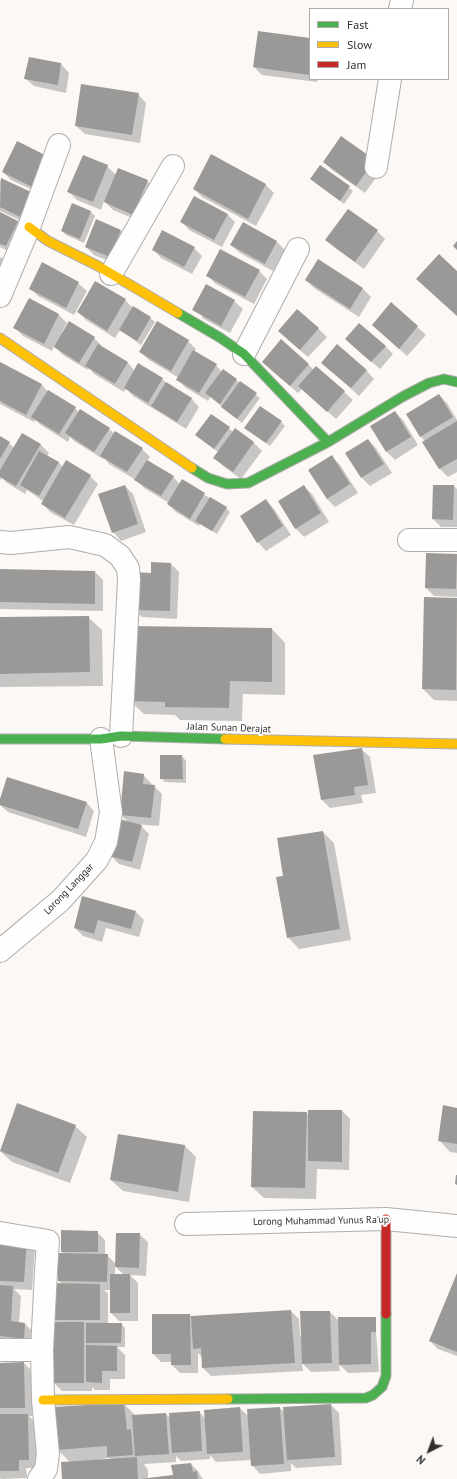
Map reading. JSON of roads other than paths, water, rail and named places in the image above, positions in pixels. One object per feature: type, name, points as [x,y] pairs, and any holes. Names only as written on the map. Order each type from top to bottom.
[{"type":"street","points":[[376,167],[390,80]]},
{"type":"street","points":[[0,296],[29,227],[59,145]]},
{"type":"street","points":[[111,274],[173,166]]},
{"type":"street","points":[[29,227],[48,241],[111,274],[244,354],[328,442]]},
{"type":"street","points":[[244,354],[298,249]]},
{"type":"street","points":[[0,338],[208,478],[228,484],[248,483],[328,442],[428,383],[444,379],[457,382]]},
{"type":"street","name":"Lorong Langgar","points":[[0,951],[60,900],[97,860],[106,842],[111,813],[111,737],[130,580],[128,568],[120,556],[105,544],[69,537],[4,540]]},
{"type":"street","points":[[409,540],[457,540]]},
{"type":"street","name":"Jalan Sunan Derajat","points":[[0,739],[111,737],[457,744]]},
{"type":"street","points":[[43,1400],[366,1398],[373,1396],[382,1387],[386,1376],[386,1219]]},
{"type":"street","name":"Lorong Muhammad Yunus Ra'up","points":[[186,1224],[386,1219],[457,1226]]},
{"type":"street","points":[[0,1233],[48,1241],[42,1350],[43,1400],[48,1454],[46,1469],[39,1479]]},
{"type":"street","points":[[0,1350],[42,1350]]}]
